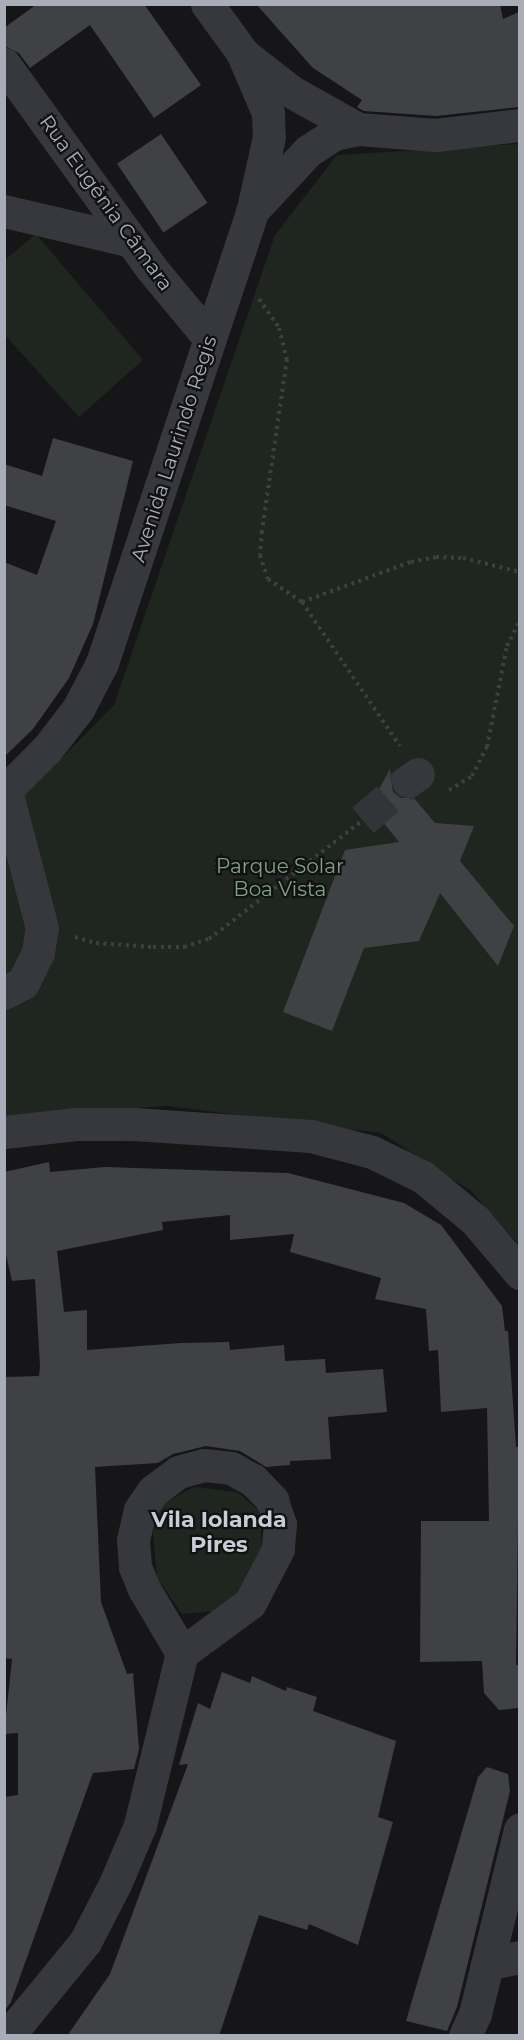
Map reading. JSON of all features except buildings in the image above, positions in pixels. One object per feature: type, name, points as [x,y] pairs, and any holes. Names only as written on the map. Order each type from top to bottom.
[{"type":"street","points":[[207,4],[242,52],[292,92],[358,129],[436,135],[519,125]]},
{"type":"street","points":[[242,52],[268,121],[269,137],[252,211]]},
{"type":"street","name":"Rua Eugênia Câmara","points":[[4,64],[132,241],[210,339]]},
{"type":"street","name":"Avenida Laurindo Regis","points":[[5,791],[78,709],[102,663],[252,211],[308,151],[334,134],[358,129]]},
{"type":"street","points":[[4,211],[132,241]]},
{"type":"street","points":[[4,993],[23,983],[38,952],[42,928],[5,791]]},
{"type":"street","points":[[4,1132],[77,1124],[145,1125],[311,1136],[372,1152],[431,1184],[475,1220],[519,1273]]},
{"type":"street","points":[[8,2036],[85,1942],[115,1884],[140,1824],[154,1776],[183,1653],[250,1603],[278,1549],[280,1524],[272,1500],[253,1480],[231,1468],[204,1465],[178,1472],[153,1491],[140,1510],[133,1540],[135,1567],[183,1653]]},
{"type":"street","points":[[477,2028],[487,1964],[512,1895],[519,1830]]},
{"type":"street","points":[[487,1964],[519,1957]]},
{"type":"path","points":[[234,264],[279,328],[287,359],[260,555],[268,579],[302,602],[413,778],[429,791],[449,790],[472,776],[487,747],[507,646],[519,621]]},
{"type":"path","points":[[302,602],[411,562],[436,558],[463,558],[519,572]]},
{"type":"path","points":[[42,928],[96,943],[153,947],[184,947],[209,939],[363,820]]},
{"type":"green space","name":"Parque Solar Boa Vista","points":[[519,144],[519,1245],[471,1191],[381,1133],[167,1106],[5,1117],[5,816],[114,705],[275,235],[337,155]]},
{"type":"green space","points":[[36,234],[143,360],[79,417],[5,335],[5,260]]},
{"type":"green space","points":[[194,1487],[237,1492],[260,1511],[262,1549],[246,1589],[218,1611],[182,1614],[157,1578],[153,1532],[162,1504]]},
{"type":"tunnel","points":[[363,820],[408,781]]},
{"type":"district","name":"Vila Iolanda Pires","points":[[219,1532]]}]
